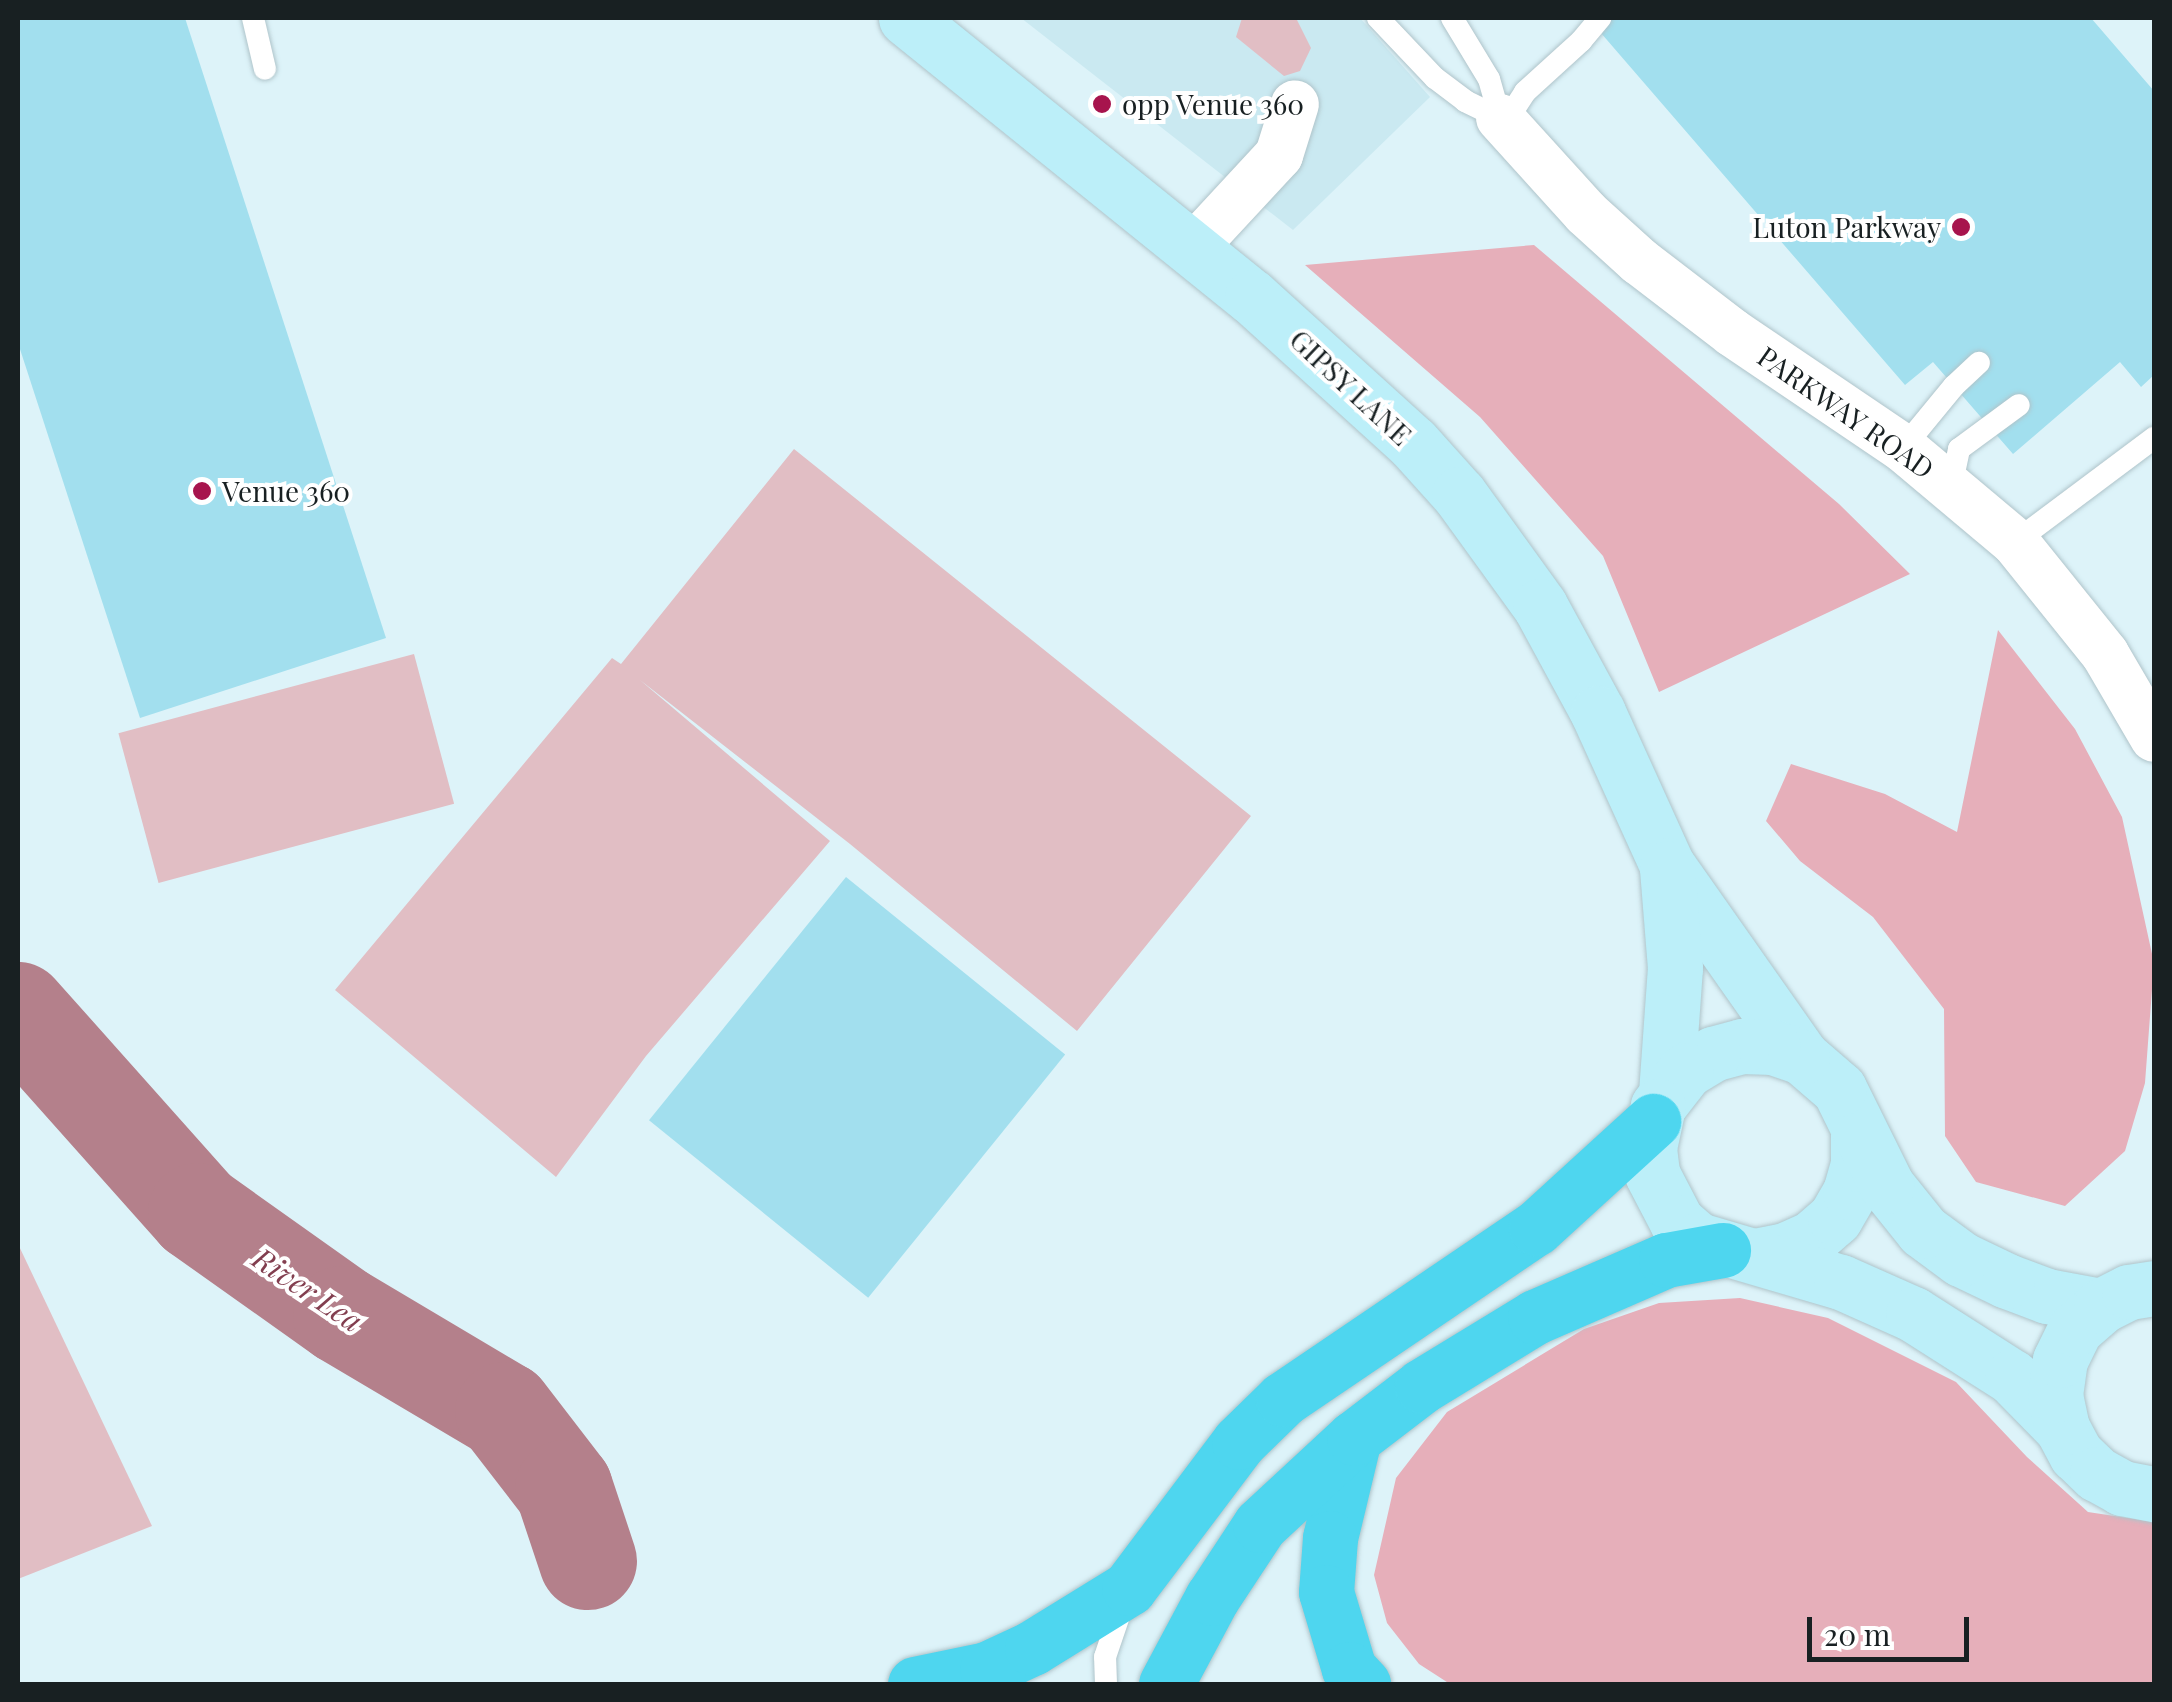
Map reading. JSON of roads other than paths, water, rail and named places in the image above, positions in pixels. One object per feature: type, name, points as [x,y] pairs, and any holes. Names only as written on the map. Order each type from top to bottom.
[{"type":"highway","points":[[916,1684],[987,1668],[1032,1648],[1129,1588],[1239,1442],[1283,1399],[1536,1228],[1660,1107]]},
{"type":"highway","points":[[1166,1684],[1212,1598],[1260,1525],[1354,1438],[1422,1386],[1535,1317],[1666,1260],[1739,1253]]},
{"type":"highway","points":[[1354,1438],[1330,1538],[1326,1592],[1338,1642],[1363,1684]]},
{"type":"main road","name":"GIPSY LANE","points":[[906,18],[1192,249],[1413,443],[1482,522],[1540,606],[1598,712],[1667,865],[1802,1057]]},
{"type":"main road","name":"GIPSY LANE","points":[[1660,1107],[1675,968],[1667,865]]},
{"type":"main road","points":[[2101,1306],[2047,1296],[2007,1281],[1923,1232],[1887,1186],[1839,1089],[1802,1057],[1773,1047],[1742,1046],[1713,1054],[1686,1070],[1660,1107],[1650,1161],[1661,1200],[1677,1222],[1739,1253],[1841,1282],[1913,1314],[2012,1376],[2062,1428],[2076,1454],[2097,1474],[2122,1488],[2154,1494]]},
{"type":"main road","points":[[1739,1253],[1785,1250],[1812,1238],[1834,1218],[1850,1192],[1858,1164],[1858,1134]]},
{"type":"main road","points":[[2062,1428],[2055,1395],[2060,1360],[2076,1329],[2101,1306],[2129,1292],[2154,1288]]},
{"type":"street","points":[[1192,249],[1279,155],[1295,104]]},
{"type":"street","name":"PARKWAY ROAD","points":[[1503,121],[1586,213],[1639,261],[1733,334],[1902,448],[2015,542],[2105,654],[2154,738]]},
{"type":"lane","points":[[253,18],[265,70]]},
{"type":"lane","points":[[1378,18],[1435,78],[1464,101],[1503,121]]},
{"type":"lane","points":[[1452,18],[1489,78],[1503,121]]},
{"type":"lane","points":[[1503,121],[1525,92],[1581,41],[1600,18]]},
{"type":"lane","points":[[1902,448],[1954,386],[1980,363]]},
{"type":"lane","points":[[1951,487],[1959,448],[2019,405]]},
{"type":"lane","points":[[2015,542],[2154,438]]},
{"type":"lane","points":[[1106,1684],[1105,1657],[1129,1588]]},
{"type":"waterway","name":"River Lea","points":[[18,1011],[197,1212],[342,1315],[504,1411],[564,1489],[588,1561]]},
{"type":"place","name":"opp Venue 360","points":[[1102,104]]},
{"type":"place","name":"Luton Parkway","points":[[1961,227]]},
{"type":"place","name":"Venue 360","points":[[202,491]]}]
